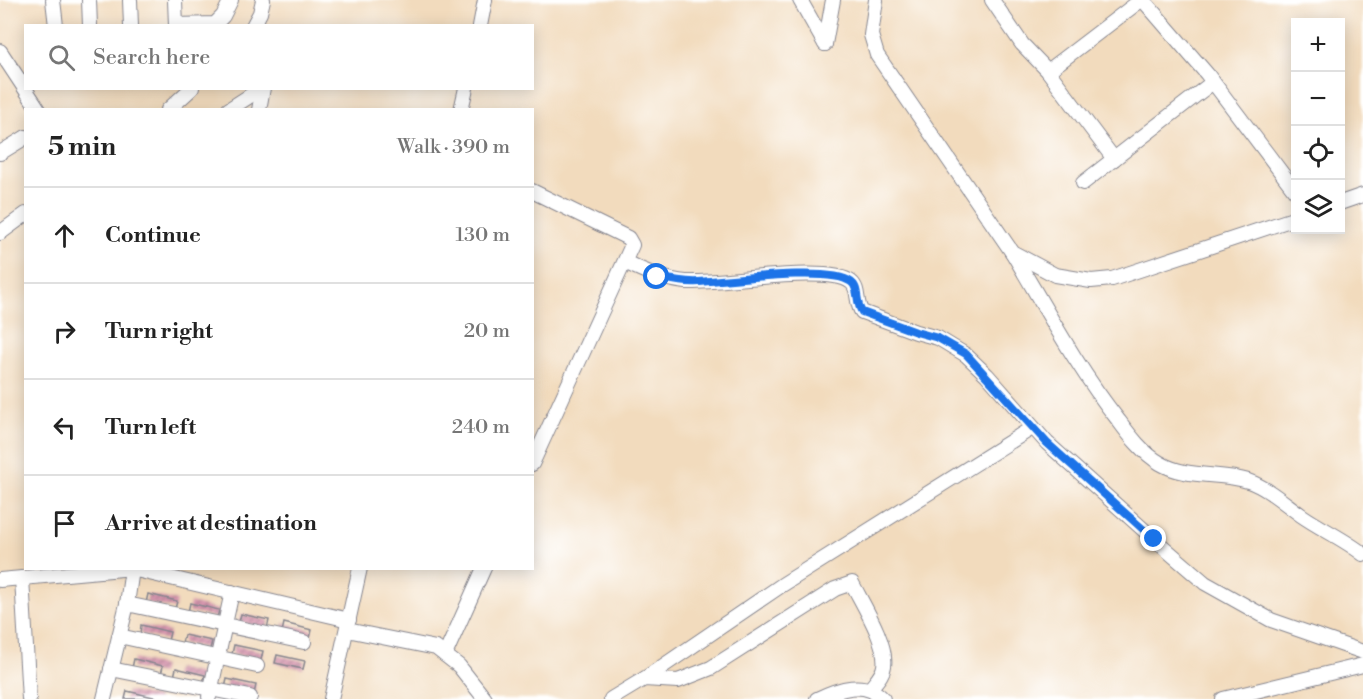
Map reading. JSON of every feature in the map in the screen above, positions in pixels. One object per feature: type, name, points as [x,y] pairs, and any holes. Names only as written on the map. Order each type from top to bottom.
[{"type":"street","points":[[52,0],[56,24]]},
{"type":"street","points":[[89,0],[90,24]]},
{"type":"street","points":[[130,0],[131,24]]},
{"type":"street","points":[[175,0],[176,24]]},
{"type":"street","points":[[215,24],[223,16],[231,0]]},
{"type":"street","points":[[254,24],[263,0]]},
{"type":"street","points":[[480,24],[485,0]]},
{"type":"street","points":[[800,0],[825,44],[833,0]]},
{"type":"street","points":[[876,0],[871,35],[877,55],[1012,252],[1091,384],[1135,442],[1159,463],[1182,473],[1236,479],[1254,484],[1363,554]]},
{"type":"street","points":[[992,0],[1023,44],[1048,71],[1114,159]]},
{"type":"street","points":[[1048,71],[1142,0],[1213,82],[1291,185]]},
{"type":"street","points":[[0,51],[24,87]]},
{"type":"street","points":[[1083,183],[1213,82]]},
{"type":"street","points":[[26,90],[38,108]]},
{"type":"street","points":[[172,108],[190,90]]},
{"type":"street","points":[[231,108],[260,90]]},
{"type":"street","points":[[259,108],[263,90]]},
{"type":"street","points":[[461,108],[466,90]]},
{"type":"street","points":[[0,153],[24,138]]},
{"type":"street","points":[[534,192],[628,238],[632,245],[534,460]]},
{"type":"street","points":[[1345,202],[1363,195]]},
{"type":"street","points":[[0,233],[24,215]]},
{"type":"street","points":[[1012,252],[1055,275],[1079,280],[1102,281],[1134,273],[1291,220]]},
{"type":"street","points":[[625,262],[657,277],[683,282],[810,274],[839,276],[851,282],[855,286],[858,307],[862,312],[938,338],[966,354],[1032,428],[1092,485],[1205,583],[1271,620],[1363,652]]},
{"type":"street","points":[[611,699],[782,585],[1032,428]]},
{"type":"street","points":[[0,580],[121,570]]},
{"type":"street","points":[[105,699],[133,570]]},
{"type":"street","points":[[137,570],[232,592],[436,648],[459,666],[485,699]]},
{"type":"street","points":[[331,699],[360,570]]},
{"type":"street","points":[[445,655],[483,570]]},
{"type":"street","points":[[22,578],[29,699]]},
{"type":"street","points":[[644,679],[678,681],[711,668],[836,590],[852,583],[885,655],[884,667],[870,689]]},
{"type":"street","points":[[209,694],[232,592]]},
{"type":"street","points":[[127,604],[304,642]]},
{"type":"street","points":[[119,636],[257,666]]},
{"type":"street","points":[[1223,699],[1363,665]]},
{"type":"street","points":[[111,669],[209,694],[250,697]]},
{"type":"street","points":[[817,699],[838,690],[857,687],[870,689],[883,699]]},
{"type":"building","points":[[148,594],[177,601],[175,609],[146,603]]},
{"type":"building","points":[[190,603],[219,610],[217,618],[188,612]]},
{"type":"building","points":[[241,614],[269,620],[267,629],[239,622]]},
{"type":"building","points":[[284,623],[312,630],[310,638],[282,632]]},
{"type":"building","points":[[141,625],[170,632],[168,641],[140,634]]},
{"type":"building","points":[[184,635],[212,641],[210,649],[182,643]]},
{"type":"building","points":[[234,645],[263,651],[261,660],[232,654]]},
{"type":"building","points":[[277,655],[305,661],[303,669],[275,663]]},
{"type":"building","points":[[134,659],[163,666],[161,674],[132,668]]},
{"type":"building","points":[[176,668],[205,675],[203,683],[174,677]]},
{"type":"building","points":[[227,679],[256,685],[254,694],[225,688]]},
{"type":"building","points":[[127,691],[158,698],[158,699],[125,699]]},
{"type":"route","points":[[657,277],[683,282],[698,282],[810,274],[839,276],[851,282],[855,286],[858,307],[862,312],[938,338],[954,345],[966,354],[1047,443],[1154,539]]}]
